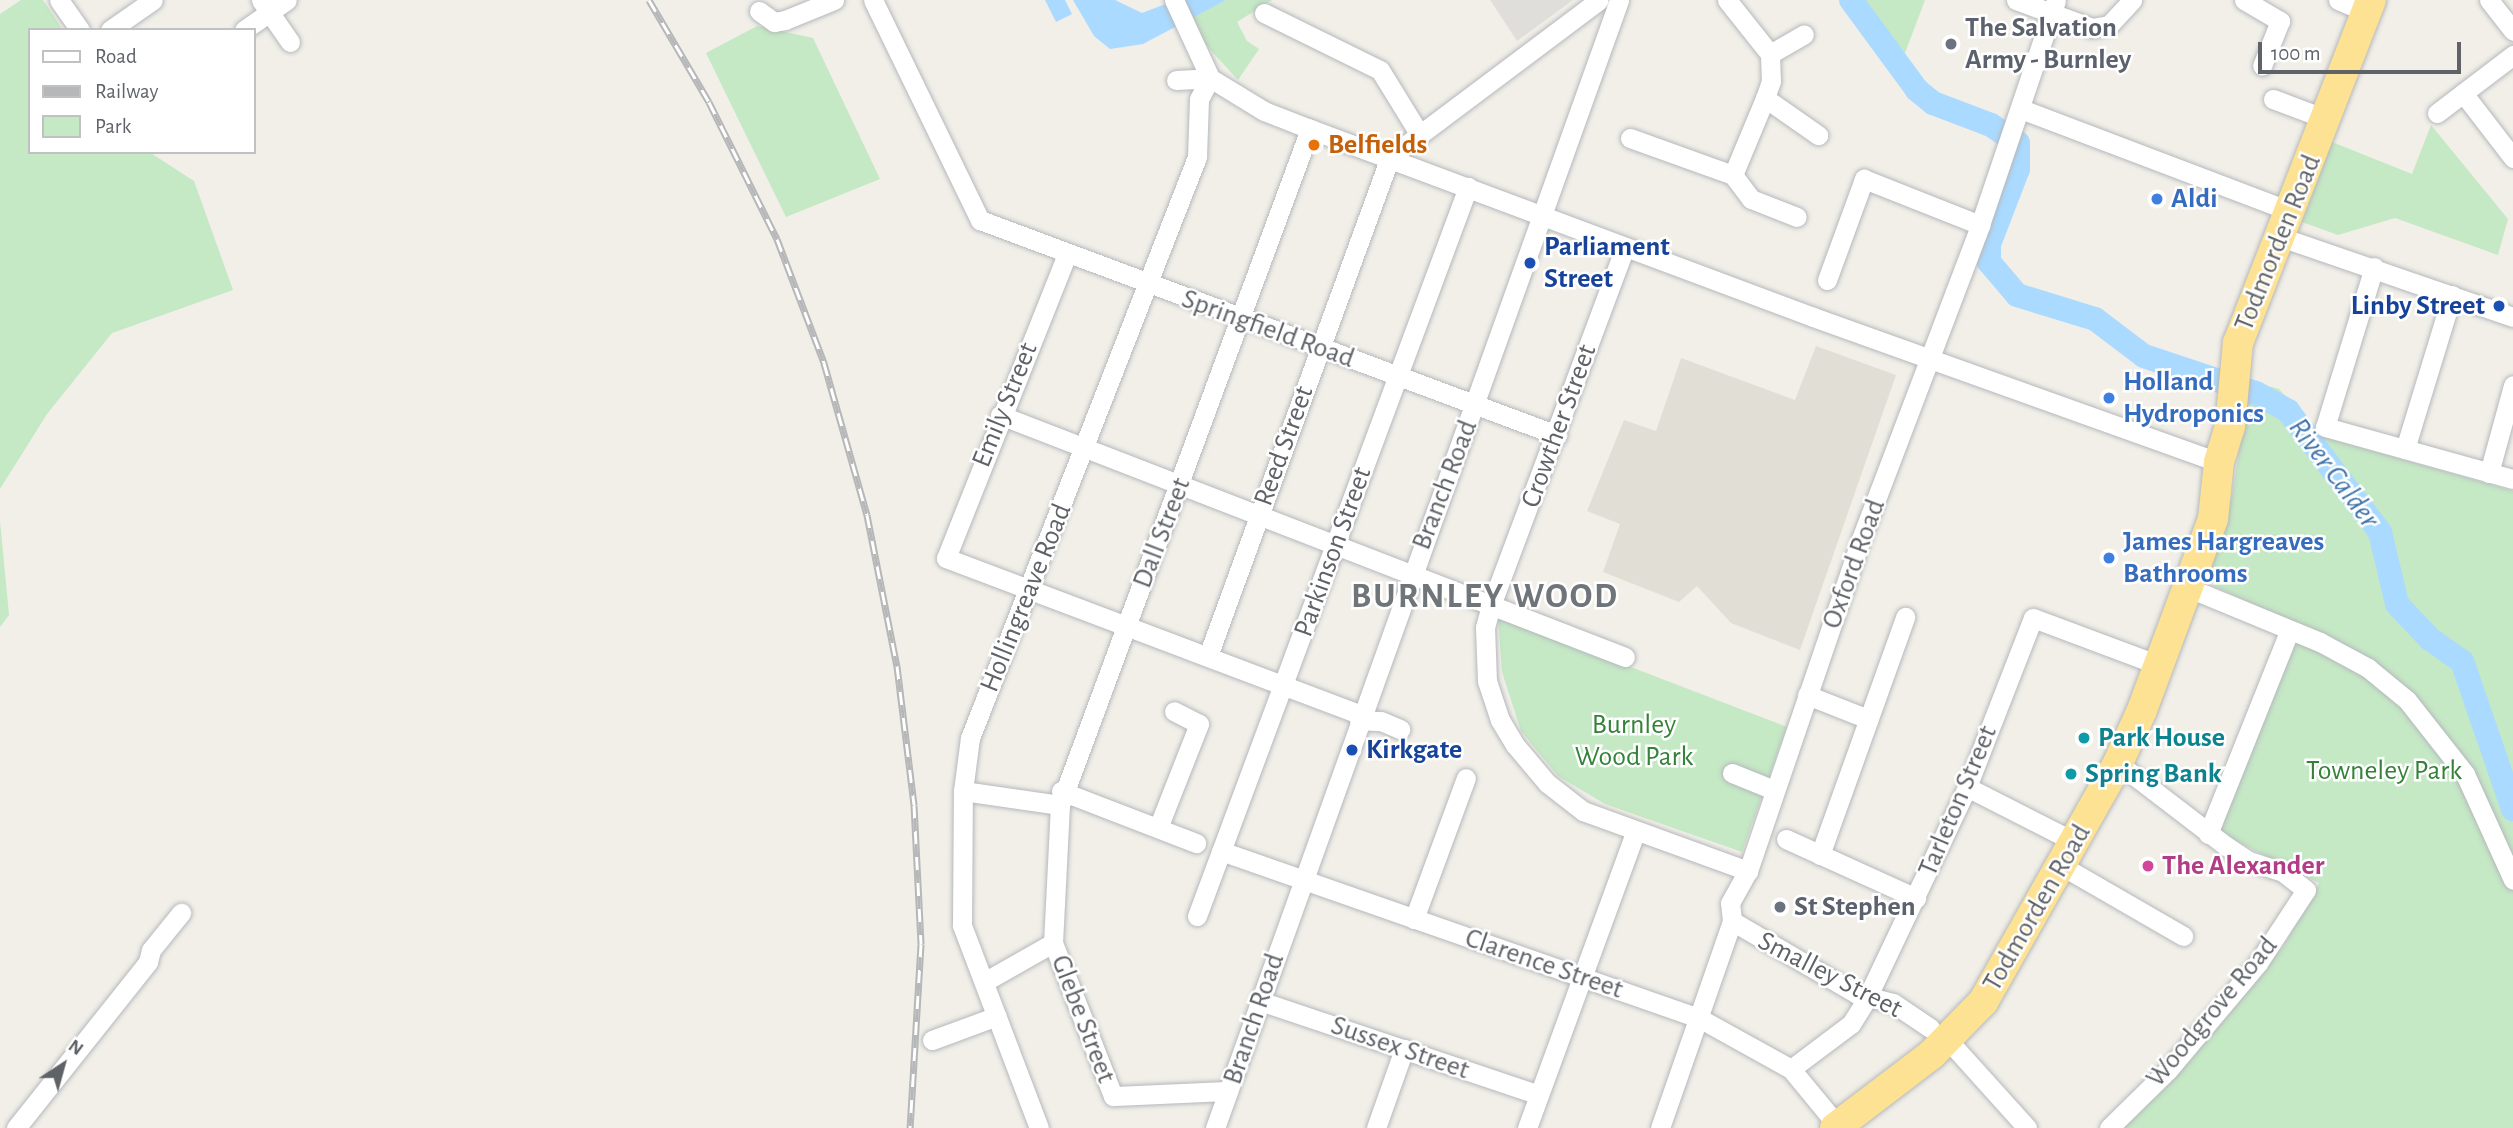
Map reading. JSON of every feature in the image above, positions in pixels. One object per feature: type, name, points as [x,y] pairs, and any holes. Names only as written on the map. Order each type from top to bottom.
[{"type":"highway","name":"Todmorden Road","points":[[1836,1127],[1939,1034],[1983,1002],[2118,763],[2189,588],[2213,519],[2219,461],[2231,428],[2238,343],[2369,6]]},
{"type":"street","points":[[59,0],[79,28]]},
{"type":"street","points":[[113,28],[153,0]]},
{"type":"street","points":[[246,28],[265,6],[287,0]]},
{"type":"street","points":[[759,12],[774,22],[834,0]]},
{"type":"street","name":"Springfield Road","points":[[873,0],[980,220],[1557,435]]},
{"type":"street","points":[[1174,0],[1210,78],[1264,111],[1931,360],[2219,461]]},
{"type":"street","points":[[1390,156],[1599,0]]},
{"type":"street","name":"Branch Road","points":[[1215,1128],[1411,574],[1545,217],[1619,0]]},
{"type":"street","points":[[1727,0],[1770,54],[1771,82],[1733,175]]},
{"type":"street","points":[[2016,0],[2054,6],[2092,28],[2109,25],[2132,0]]},
{"type":"street","points":[[2338,0],[2369,6]]},
{"type":"street","points":[[2489,0],[2513,31]]},
{"type":"street","points":[[2249,2],[2280,21],[2262,65]]},
{"type":"street","points":[[265,6],[290,42]]},
{"type":"street","name":"Oxford Road","points":[[1660,1128],[1732,921],[1730,903],[1748,871],[1807,695],[2019,115],[2054,6]]},
{"type":"street","points":[[1264,13],[1380,70],[1420,135]]},
{"type":"street","points":[[1770,54],[1804,34]]},
{"type":"street","points":[[2437,113],[2513,55]]},
{"type":"street","points":[[1175,80],[1210,78]]},
{"type":"street","name":"Hollingreave Road","points":[[1039,1128],[962,925],[963,791],[970,738],[1197,157],[1199,99],[1210,78]]},
{"type":"street","points":[[2463,93],[2513,158]]},
{"type":"street","points":[[1765,98],[1818,135]]},
{"type":"street","points":[[2273,99],[2326,119]]},
{"type":"street","points":[[2019,115],[2237,193],[2285,224],[2374,267],[2513,317]]},
{"type":"street","name":"Dall Street","points":[[1053,943],[1061,798],[1180,485],[1310,129]]},
{"type":"street","points":[[1630,138],[1733,175],[1751,199],[1797,217]]},
{"type":"street","name":"Reed Street","points":[[1208,656],[1390,156]]},
{"type":"street","points":[[1826,280],[1864,179],[1980,225]]},
{"type":"street","name":"Parkinson Street","points":[[1197,916],[1468,187]]},
{"type":"street","name":"Crowther Street","points":[[1625,247],[1485,627],[1487,681],[1509,736],[1547,783],[1583,811],[1635,833],[1748,871]]},
{"type":"street","name":"Emily Street","points":[[1030,587],[946,558],[1000,415],[1067,254]]},
{"type":"street","points":[[2374,267],[2325,427],[2513,479]]},
{"type":"street","points":[[2405,449],[2452,295]]},
{"type":"street","points":[[2489,473],[2513,385]]},
{"type":"street","points":[[1000,415],[1625,657]]},
{"type":"street","points":[[1030,587],[1283,685],[1360,718],[1381,721],[1400,729]]},
{"type":"street","points":[[2189,588],[2368,668],[2436,732],[2465,774],[2513,880]]},
{"type":"street","points":[[1820,855],[1905,617]]},
{"type":"street","name":"Tarleton Street","points":[[1791,1069],[1851,1024],[1867,998],[1967,787],[2033,618],[2158,665]]},
{"type":"street","points":[[2118,763],[2208,834],[2289,631]]},
{"type":"street","points":[[1807,695],[1868,719]]},
{"type":"street","points":[[1158,828],[1199,724],[1174,711]]},
{"type":"street","points":[[1732,773],[1774,790]]},
{"type":"street","points":[[1414,919],[1466,778]]},
{"type":"street","points":[[1967,787],[2069,854],[2183,936]]},
{"type":"street","points":[[963,791],[1061,798],[1158,828],[1196,843]]},
{"type":"street","points":[[1527,1128],[1635,833]]},
{"type":"street","name":"Woodgrove Road","points":[[2109,1128],[2168,1070],[2259,963],[2306,890],[2283,872],[2247,860],[2208,834]]},
{"type":"street","points":[[1786,839],[1916,898]]},
{"type":"street","name":"Clarence Street","points":[[1221,850],[1699,1018],[1791,1069],[1836,1127]]},
{"type":"street","points":[[16,1128],[148,962],[151,950],[181,913]]},
{"type":"street","name":"Smalley Street","points":[[1732,921],[1867,998],[1893,1003],[1939,1034],[2027,1128]]},
{"type":"street","points":[[984,982],[1053,943]]},
{"type":"street","name":"Glebe Street","points":[[1053,943],[1113,1096],[1228,1091]]},
{"type":"street","name":"Sussex Street","points":[[1260,1001],[1539,1095]]},
{"type":"street","points":[[932,1040],[997,1016]]},
{"type":"street","points":[[1377,1128],[1404,1049]]},
{"type":"shaded area","points":[[1490,0],[1573,0],[1517,41]]},
{"type":"shaded area","points":[[1816,346],[1896,375],[1800,650],[1731,623],[1697,586],[1679,602],[1603,572],[1620,524],[1587,511],[1624,420],[1656,431],[1681,358],[1795,400]]},
{"type":"green space","points":[[21,0],[43,0],[62,28],[28,28],[28,154],[152,154],[194,181],[233,290],[112,333],[47,414],[0,489],[0,14]]},
{"type":"green space","points":[[1226,0],[1272,0],[1237,22],[1247,41],[1259,49],[1238,80],[1205,44],[1192,17]]},
{"type":"green space","points":[[1862,0],[1925,0],[1905,53]]},
{"type":"green space","points":[[757,26],[813,38],[880,179],[786,217],[706,53]]},
{"type":"green space","points":[[2431,125],[2508,219],[2498,255],[2395,218],[2338,235],[2302,222],[2332,142],[2412,174]]},
{"type":"green space","name":"Towneley Park","points":[[2250,381],[2279,389],[2320,436],[2513,491],[2513,1128],[2123,1128],[2169,1084],[2283,947],[2319,883],[2217,831],[2303,626],[2213,586],[2208,570],[2232,496]]},
{"type":"green space","points":[[0,521],[9,615],[0,627]]},
{"type":"green space","name":"Burnley Wood Park","points":[[1498,616],[1787,727],[1742,852],[1605,804],[1558,776],[1521,731],[1502,672]]},
{"type":"water","points":[[1045,0],[1065,0],[1072,14],[1056,22]]},
{"type":"water","points":[[1073,0],[1115,0],[1142,13],[1176,0],[1226,0],[1143,44],[1110,49],[1094,36]]},
{"type":"waterway","name":"River Calder","points":[[1851,0],[1917,90],[1933,103],[1991,125],[2018,143],[2018,169],[1989,244],[1989,262],[2017,295],[2095,319],[2144,356],[2256,393],[2288,411],[2380,532],[2397,604],[2430,639],[2462,661],[2513,809]]},
{"type":"railway","points":[[649,0],[709,102],[777,239],[824,363],[867,515],[897,666],[914,805],[921,944],[910,1128]]},
{"type":"place","name":"The Salvation Army - Burnley","points":[[1951,44]]},
{"type":"place","name":"Belfields","points":[[1314,145]]},
{"type":"place","name":"Aldi","points":[[2157,199]]},
{"type":"place","name":"Parliament Street","points":[[1530,263]]},
{"type":"place","name":"Linby Street","points":[[2499,306]]},
{"type":"place","name":"Holland Hydroponics","points":[[2109,398]]},
{"type":"place","name":"James Hargreaves Bathrooms","points":[[2109,558]]},
{"type":"place","name":"Park House","points":[[2084,738]]},
{"type":"place","name":"Kirkgate","points":[[1352,750]]},
{"type":"place","name":"Spring Bank","points":[[2071,774]]},
{"type":"place","name":"The Alexander","points":[[2148,866]]},
{"type":"place","name":"St Stephen","points":[[1780,907]]},
{"type":"district","name":"BURNLEY WOOD","points":[[1485,597]]}]
